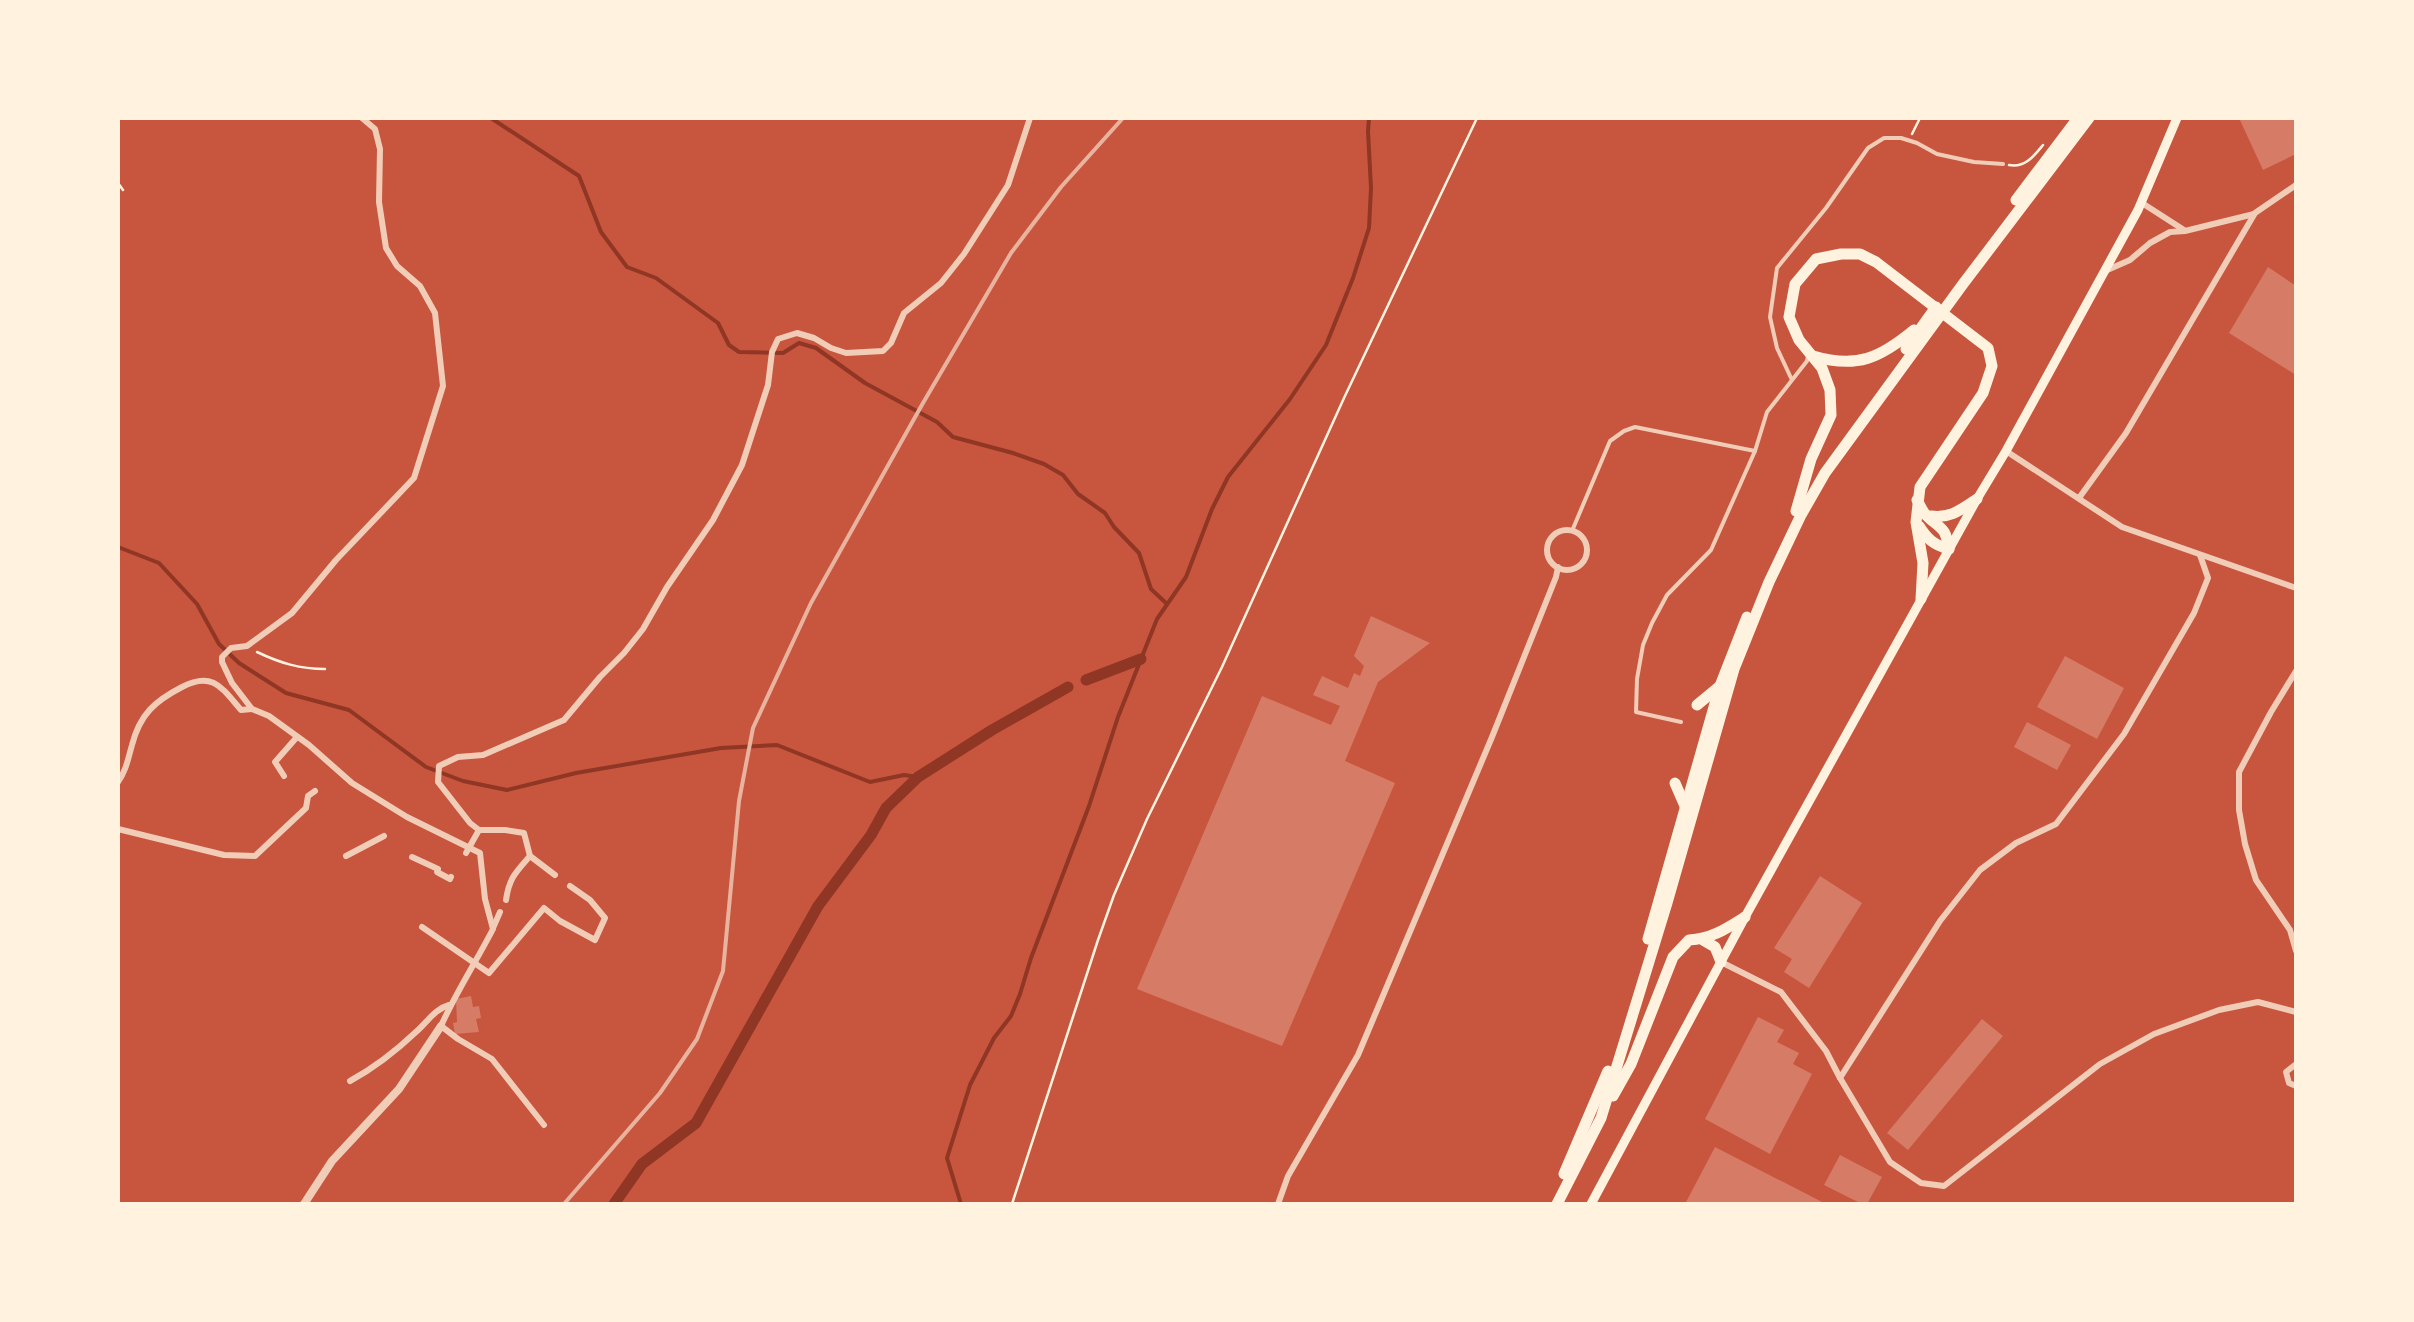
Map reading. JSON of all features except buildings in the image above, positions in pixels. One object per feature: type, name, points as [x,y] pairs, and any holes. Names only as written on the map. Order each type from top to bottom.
[{"type":"highway","points":[[1549,1204],[1611,1062],[1720,686],[1763,577],[1796,512],[1878,388],[2078,118]]},
{"type":"highway","points":[[1601,1118],[1734,669],[1768,582],[1825,473],[2089,118]]},
{"type":"highway","points":[[1796,512],[1811,460],[1830,415],[1830,390],[1822,368],[1799,340],[1789,317],[1794,284],[1816,259],[1860,254],[1876,262],[1988,348],[1992,366],[1984,393],[1920,487],[1917,500],[1921,519],[1926,538],[1949,550],[1947,535],[1939,524],[1921,519]]},
{"type":"highway","points":[[1811,353],[1836,363],[1860,361],[1894,346],[1928,318]]},
{"type":"highway","points":[[1921,519],[1956,514],[1977,500]]},
{"type":"highway","points":[[1921,519],[1921,599]]},
{"type":"highway","points":[[1696,705],[1720,686]]},
{"type":"highway","points":[[1676,783],[1686,806]]},
{"type":"highway","points":[[1557,1204],[1631,1064],[1673,957],[1689,940],[1703,940],[1745,917]]},
{"type":"highway","points":[[1703,940],[1715,947],[1721,962]]},
{"type":"main road","points":[[1591,1204],[1745,917],[2142,202],[2177,118]]},
{"type":"street","points":[[252,709],[232,683],[222,657],[231,648],[247,646],[292,613],[414,478],[443,386],[434,313],[420,286],[398,266],[386,248],[379,202],[380,149],[375,128],[362,118]]},
{"type":"street","points":[[555,875],[530,856],[524,833],[479,830],[470,823],[438,782],[439,766],[458,757],[482,755],[564,720],[643,629],[713,520],[742,465],[768,385],[778,338],[797,333],[846,353],[883,351],[892,344],[904,313],[952,268],[1008,184],[1030,118]]},
{"type":"street","points":[[2104,271],[2130,260],[2150,242],[2170,232],[2255,213],[2296,186]]},
{"type":"street","points":[[2142,202],[2186,231]]},
{"type":"street","points":[[2079,498],[2126,432],[2255,213]]},
{"type":"street","points":[[2006,451],[2122,527],[2296,588]]},
{"type":"street","points":[[1572,531],[1583,538],[1587,551],[1586,557],[1570,570],[1558,567],[1549,558],[1548,546],[1560,532],[1572,531]]},
{"type":"street","points":[[1840,1078],[1940,921],[1980,870],[2016,843],[2056,824],[2124,734],[2194,613],[2208,578],[2200,555]]},
{"type":"street","points":[[1278,1204],[1297,1161],[1358,1054],[1492,736],[1558,567]]},
{"type":"street","points":[[2296,672],[2239,772],[2239,810],[2256,880],[2290,930],[2296,951]]},
{"type":"street","points":[[118,782],[148,710],[161,698],[193,681],[212,681],[241,710],[252,709],[269,716],[333,771],[416,826],[480,853],[492,929]]},
{"type":"street","points":[[284,776],[276,762],[297,737]]},
{"type":"street","points":[[118,829],[224,855],[255,856],[306,808],[308,796],[315,791]]},
{"type":"street","points":[[467,849],[479,830]]},
{"type":"street","points":[[346,856],[384,836]]},
{"type":"street","points":[[412,856],[451,877]]},
{"type":"street","points":[[506,900],[512,876],[530,856]]},
{"type":"street","points":[[422,927],[489,973],[544,908],[595,940],[605,918],[590,900],[570,886]]},
{"type":"street","points":[[304,1204],[332,1161],[414,1070],[500,912]]},
{"type":"street","points":[[1721,962],[1781,992],[1826,1051],[1890,1162],[1921,1183],[1944,1186],[2100,1064],[2154,1034],[2219,1010],[2258,1002],[2296,1012]]},
{"type":"street","points":[[350,1081],[419,1030],[439,1008],[450,1004]]},
{"type":"street","points":[[441,1026],[492,1059],[544,1125]]},
{"type":"street","points":[[2296,1064],[2286,1076],[2296,1086]]},
{"type":"lane","points":[[1792,378],[1770,317],[1776,268],[1826,208],[1868,148],[1884,138],[1909,140],[1937,154],[2003,164]]},
{"type":"lane","points":[[1681,722],[1636,712],[1643,645],[1666,595],[1711,550],[1755,451],[1767,412],[1811,353]]},
{"type":"lane","points":[[1572,531],[1610,441],[1624,431],[1635,427],[1755,451]]},
{"type":"path","points":[[1012,1204],[1114,895],[1477,118]]},
{"type":"path","points":[[1909,140],[1920,118]]},
{"type":"path","points":[[2003,164],[2018,166],[2031,158],[2048,138]]},
{"type":"path","points":[[118,183],[123,190]]},
{"type":"path","points":[[247,646],[280,662],[326,669]]},
{"type":"waterway","points":[[491,118],[579,176],[601,232],[627,267],[656,278],[718,323],[729,345],[739,352],[783,353],[799,343],[816,348],[865,383],[937,422],[953,437],[1013,453],[1063,475],[1078,494],[1105,513],[1139,553],[1151,589],[1167,604]]},
{"type":"waterway","points":[[961,1204],[947,1158],[970,1085],[1020,994],[1118,717],[1157,619],[1186,577],[1228,477],[1290,399],[1326,345],[1353,278],[1369,228],[1369,118]]},
{"type":"waterway","points":[[118,547],[159,563],[197,604],[219,644],[239,663],[286,693],[349,710],[426,767],[463,781],[507,790],[576,773],[721,748],[777,745],[870,782],[904,775],[918,777]]},
{"type":"waterway","points":[[1086,680],[1141,659]]},
{"type":"waterway","points":[[614,1204],[642,1164],[696,1123],[818,906],[871,835],[886,808],[918,777],[1068,687]]},
{"type":"railway","points":[[564,1204],[660,1093],[697,1039],[723,971],[739,801],[753,728],[811,603],[1011,253],[1061,187],[1123,118]]}]
